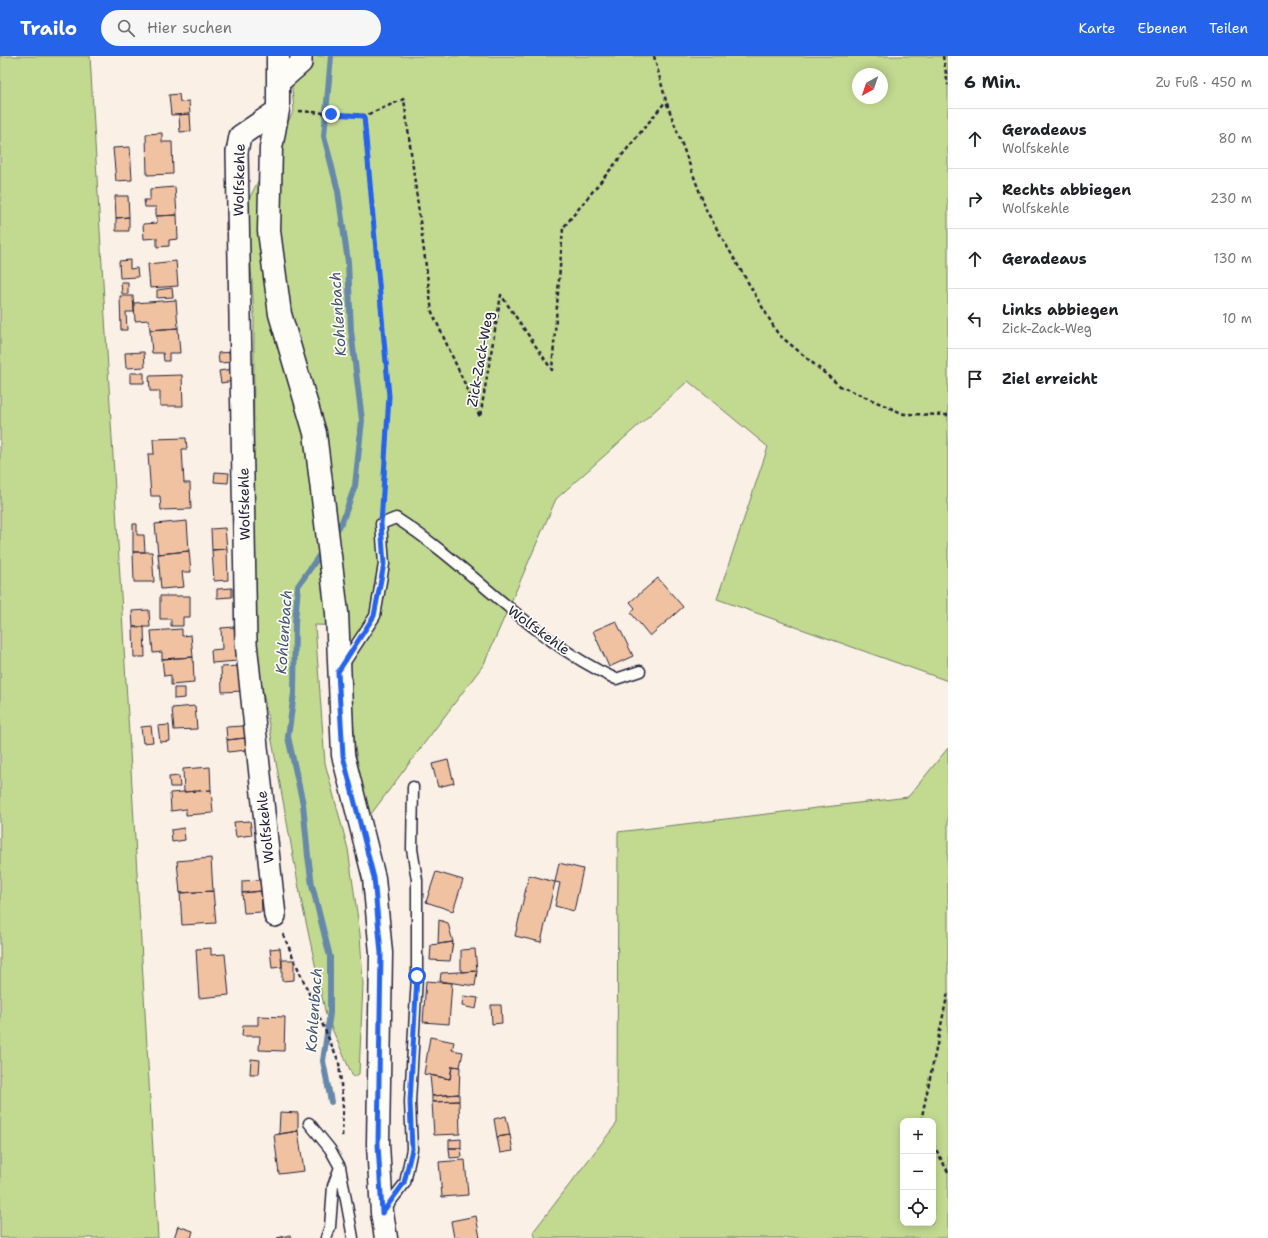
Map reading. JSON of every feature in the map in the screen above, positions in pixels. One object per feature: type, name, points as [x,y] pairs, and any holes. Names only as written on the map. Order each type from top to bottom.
[{"type":"street","points":[[278,56],[278,110],[271,148],[270,231],[280,314],[315,433],[337,613],[338,672],[343,756],[374,878],[381,953],[378,1144],[382,1213],[386,1238]]},
{"type":"street","points":[[278,83],[301,63],[301,56]]},
{"type":"street","name":"Wolfskehle","points":[[275,916],[246,643],[237,152],[240,136],[278,110]]},
{"type":"lane","name":"Wolfskehle","points":[[381,524],[396,518],[422,536],[492,595],[591,667],[616,679],[640,671]]},
{"type":"lane","points":[[338,672],[374,616],[384,564],[381,524]]},
{"type":"lane","points":[[382,1213],[404,1183],[412,1149],[410,1102],[417,976],[417,880],[412,849],[413,787]]},
{"type":"lane","points":[[309,1123],[330,1149],[340,1168],[353,1238]]},
{"type":"lane","points":[[326,1238],[330,1227],[333,1186],[340,1168]]},
{"type":"path","points":[[654,56],[666,101],[707,212],[778,334],[840,386],[904,414],[948,415]]},
{"type":"path","points":[[943,56],[948,85]]},
{"type":"path","name":"Zick-Zack-Weg","points":[[320,113],[364,116],[404,99],[432,312],[480,418],[501,295],[552,370],[563,228],[666,101]]},
{"type":"path","points":[[364,116],[389,396],[381,524]]},
{"type":"path","points":[[275,916],[339,1062],[343,1107],[340,1168]]},
{"type":"path","points":[[922,1118],[948,992]]},
{"type":"path","points":[[936,1150],[948,1172]]},
{"type":"green space","points":[[0,56],[90,56],[158,1238],[0,1238]]},
{"type":"green space","points":[[289,56],[948,56],[948,681],[717,599],[768,447],[688,381],[556,499],[484,664],[368,818],[355,748],[347,626],[315,625],[325,763],[348,849],[360,934],[363,984],[359,1074],[353,1077],[326,1015],[301,899],[253,637],[254,316],[247,203],[294,110]]},
{"type":"green space","points":[[948,748],[948,1238],[536,1238],[533,1232],[617,1123],[618,832],[908,797]]},
{"type":"building","points":[[179,94],[180,102],[189,101],[190,114],[171,115],[169,95]]},
{"type":"building","points":[[190,114],[191,131],[180,132],[179,115]]},
{"type":"building","points":[[162,133],[162,142],[172,142],[173,174],[147,175],[146,134]]},
{"type":"building","points":[[130,147],[132,180],[116,181],[113,148]]},
{"type":"building","points":[[175,187],[177,215],[156,216],[156,207],[145,207],[144,200],[150,200],[150,189]]},
{"type":"building","points":[[115,196],[128,196],[129,217],[116,218]]},
{"type":"building","points":[[177,215],[178,239],[169,240],[169,246],[157,247],[157,238],[144,239],[143,224],[157,223],[156,216]]},
{"type":"building","points":[[129,217],[129,231],[116,231],[116,218]]},
{"type":"building","points":[[226,222],[237,222],[237,231],[226,231]]},
{"type":"building","points":[[130,260],[130,269],[137,268],[138,277],[120,278],[119,261]]},
{"type":"building","points":[[176,261],[178,286],[150,288],[148,264]]},
{"type":"building","points":[[121,282],[128,282],[128,294],[122,294]]},
{"type":"building","points":[[172,288],[173,297],[157,298],[157,290]]},
{"type":"building","points":[[120,296],[133,296],[134,312],[126,312],[127,330],[121,330]]},
{"type":"building","points":[[176,300],[178,328],[150,330],[149,320],[135,321],[134,303]]},
{"type":"building","points":[[178,328],[180,353],[169,353],[169,361],[164,361],[163,353],[152,353],[150,330]]},
{"type":"building","points":[[144,352],[145,367],[126,368],[125,353]]},
{"type":"building","points":[[233,352],[234,362],[219,363],[218,353]]},
{"type":"building","points":[[233,369],[234,381],[221,383],[219,371]]},
{"type":"building","points":[[130,373],[144,373],[144,383],[130,383]]},
{"type":"building","points":[[182,375],[183,406],[160,406],[160,391],[150,391],[149,376]]},
{"type":"building","points":[[186,438],[187,449],[182,449],[184,483],[190,483],[191,509],[161,510],[160,496],[151,496],[148,454],[154,454],[153,439]]},
{"type":"building","points":[[215,472],[229,473],[228,483],[214,482]]},
{"type":"building","points":[[187,521],[189,551],[158,554],[155,524]]},
{"type":"building","points":[[133,524],[137,524],[137,535],[144,535],[145,552],[133,552]]},
{"type":"building","points":[[225,528],[227,549],[212,550],[211,529]]},
{"type":"building","points":[[227,549],[228,580],[214,581],[212,550]]},
{"type":"building","points":[[189,551],[191,572],[182,572],[184,587],[161,589],[158,554]]},
{"type":"building","points":[[133,552],[152,552],[154,582],[134,582]]},
{"type":"building","points":[[658,578],[683,607],[650,636],[631,613],[635,608],[630,602]]},
{"type":"building","points":[[232,588],[232,597],[217,598],[217,589]]},
{"type":"building","points":[[160,596],[190,596],[190,617],[183,617],[183,626],[171,626],[171,619],[160,619]]},
{"type":"building","points":[[149,610],[150,627],[133,627],[132,611]]},
{"type":"building","points":[[616,621],[633,656],[609,667],[593,631]]},
{"type":"building","points":[[133,627],[144,627],[145,657],[134,657]]},
{"type":"building","points":[[234,627],[238,661],[212,663],[211,650],[222,649],[221,628]]},
{"type":"building","points":[[182,629],[182,636],[191,635],[193,657],[162,659],[162,652],[153,653],[151,631]]},
{"type":"building","points":[[193,657],[194,683],[171,685],[171,675],[164,676],[162,659]]},
{"type":"building","points":[[241,666],[243,691],[222,692],[221,667]]},
{"type":"building","points":[[174,688],[185,688],[185,698],[174,699]]},
{"type":"building","points":[[195,706],[197,729],[174,730],[172,708]]},
{"type":"building","points":[[169,725],[170,741],[160,742],[158,726]]},
{"type":"building","points":[[151,726],[153,742],[143,743],[141,727]]},
{"type":"building","points":[[244,726],[245,738],[227,740],[226,727]]},
{"type":"building","points":[[245,738],[246,750],[228,752],[227,740]]},
{"type":"building","points":[[448,760],[454,783],[438,787],[432,764]]},
{"type":"building","points":[[210,767],[211,790],[184,792],[183,769]]},
{"type":"building","points":[[179,776],[180,787],[170,787],[169,777]]},
{"type":"building","points":[[211,790],[213,813],[186,815],[186,809],[171,811],[170,793]]},
{"type":"building","points":[[250,821],[252,835],[236,837],[234,822]]},
{"type":"building","points":[[184,828],[185,840],[172,842],[171,830]]},
{"type":"building","points":[[211,858],[213,891],[180,893],[177,861]]},
{"type":"building","points":[[559,863],[583,869],[574,911],[555,906],[560,883],[555,882]]},
{"type":"building","points":[[436,872],[463,880],[453,911],[426,902]]},
{"type":"building","points":[[529,875],[555,882],[541,942],[515,936]]},
{"type":"building","points":[[260,880],[261,891],[242,893],[242,881]]},
{"type":"building","points":[[213,891],[216,923],[182,925],[180,893]]},
{"type":"building","points":[[261,891],[262,912],[244,913],[242,893]]},
{"type":"building","points":[[439,920],[448,923],[453,942],[438,944]]},
{"type":"building","points":[[453,942],[450,961],[430,960],[431,945]]},
{"type":"building","points":[[211,948],[211,955],[225,954],[229,995],[199,998],[196,949]]},
{"type":"building","points":[[280,948],[282,967],[272,968],[270,949]]},
{"type":"building","points":[[475,949],[477,971],[461,972],[461,950]]},
{"type":"building","points":[[282,960],[294,960],[294,980],[282,981]]},
{"type":"building","points":[[477,971],[475,986],[440,981],[441,973]]},
{"type":"building","points":[[426,981],[452,983],[449,1024],[423,1022]]},
{"type":"building","points":[[463,996],[478,998],[476,1009],[462,1006]]},
{"type":"building","points":[[491,1005],[501,1005],[502,1023],[492,1024]]},
{"type":"building","points":[[258,1016],[285,1017],[284,1051],[259,1050],[260,1036],[242,1036],[243,1025],[258,1025]]},
{"type":"building","points":[[430,1037],[454,1042],[452,1050],[463,1052],[460,1067],[452,1066],[450,1079],[424,1074]]},
{"type":"building","points":[[251,1059],[260,1060],[259,1074],[250,1074]]},
{"type":"building","points":[[452,1066],[460,1067],[459,1094],[432,1096],[430,1075],[450,1079]]},
{"type":"building","points":[[459,1094],[459,1101],[432,1102],[432,1096]]},
{"type":"building","points":[[459,1101],[460,1134],[434,1135],[432,1102]]},
{"type":"building","points":[[280,1112],[298,1113],[298,1131],[279,1134]]},
{"type":"building","points":[[506,1116],[510,1135],[497,1137],[494,1119]]},
{"type":"building","points":[[298,1131],[304,1171],[279,1174],[274,1135]]},
{"type":"building","points":[[510,1135],[513,1151],[500,1153],[497,1137]]},
{"type":"building","points":[[461,1139],[461,1148],[449,1148],[449,1140]]},
{"type":"building","points":[[449,1148],[461,1148],[462,1157],[450,1158]]},
{"type":"building","points":[[465,1160],[468,1195],[442,1197],[439,1162]]},
{"type":"building","points":[[476,1216],[480,1238],[454,1238],[451,1221]]},
{"type":"building","points":[[178,1226],[193,1231],[191,1238],[174,1238]]},
{"type":"building","points":[[290,1235],[291,1238],[277,1238]]},
{"type":"waterway","name":"Kohlenbach","points":[[331,56],[324,136],[338,191],[348,262],[351,331],[362,420],[355,486],[342,522],[333,536]]},
{"type":"waterway","name":"Kohlenbach","points":[[323,550],[298,586],[295,622],[294,693],[288,737],[303,804],[312,885],[330,957],[330,1013],[323,1061],[331,1102]]},
{"type":"route","points":[[331,114],[364,116],[389,396],[381,524],[384,564],[374,616],[338,672],[343,756],[374,878],[381,953],[378,1144],[382,1213],[404,1183],[412,1149],[410,1102],[417,976]]}]
